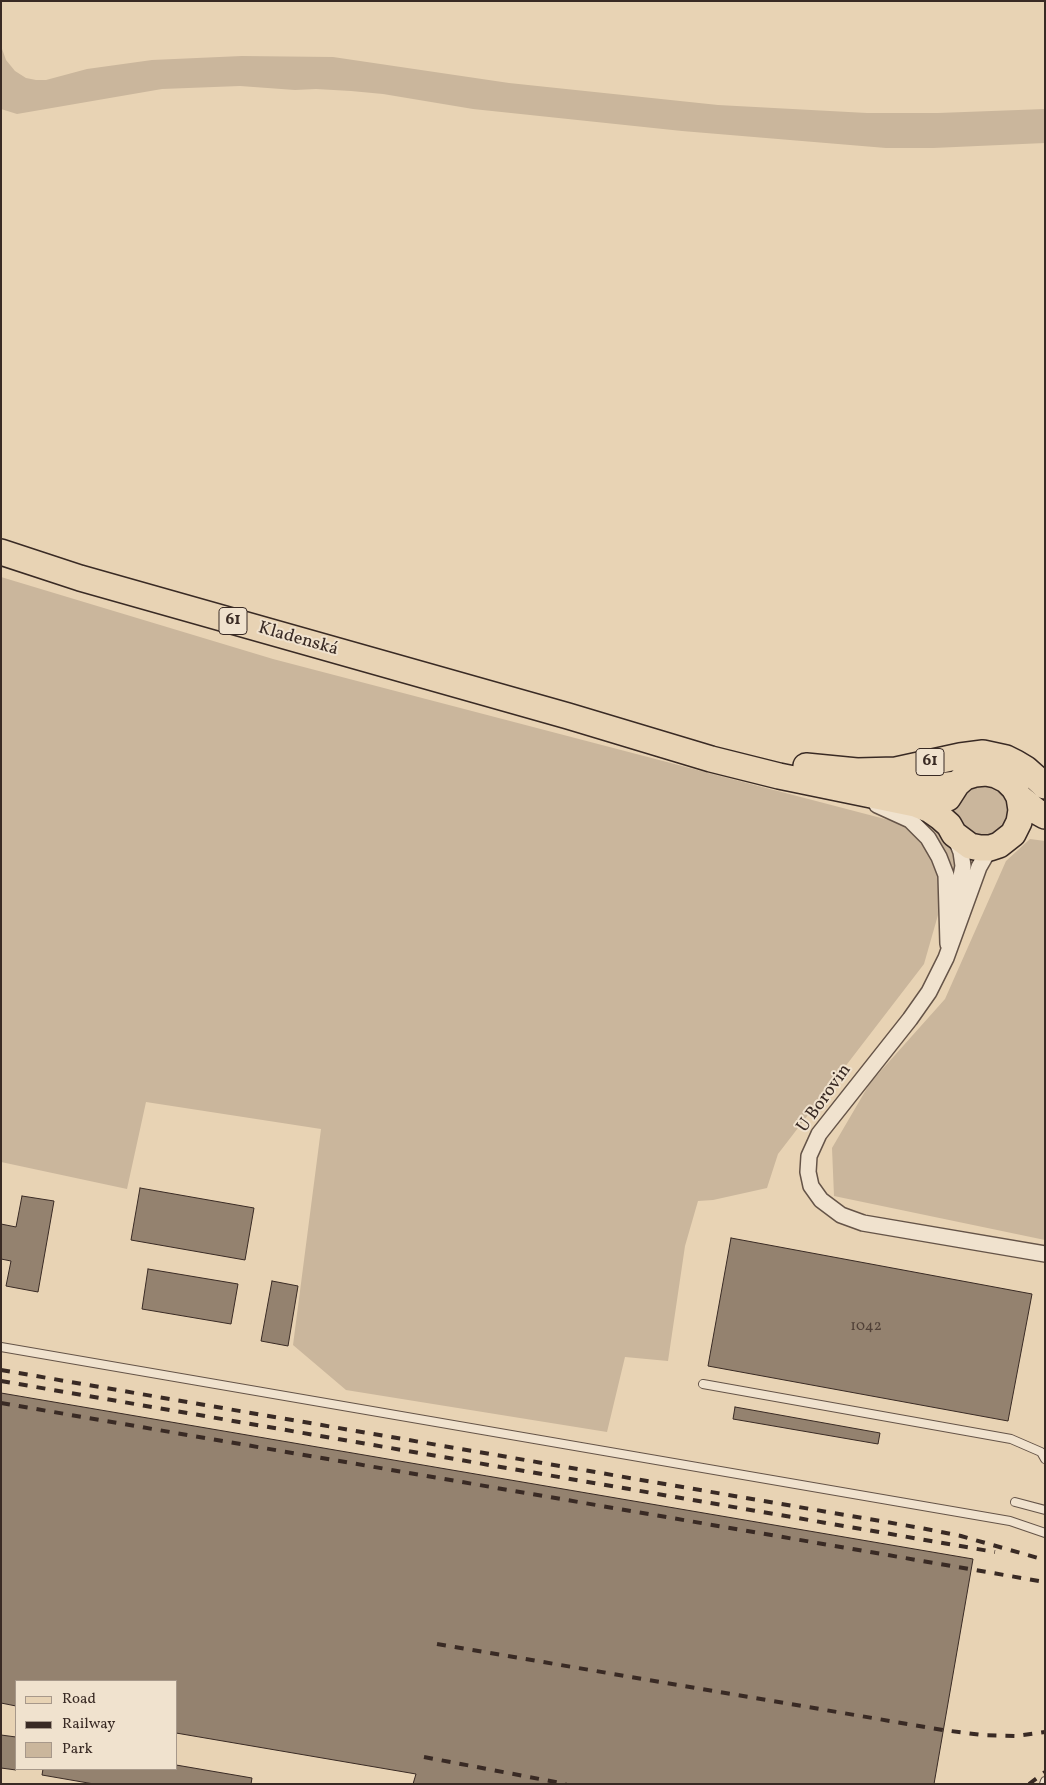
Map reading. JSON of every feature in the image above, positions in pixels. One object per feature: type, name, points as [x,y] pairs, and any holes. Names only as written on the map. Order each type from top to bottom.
[{"type":"main road","name":"Kladenská","points":[[1,552],[80,578],[568,716]]},
{"type":"main road","name":"61","points":[[568,716],[906,787],[932,787],[956,784]]},
{"type":"main road","name":"61","points":[[568,716],[711,759],[780,776],[915,804],[930,810],[970,846],[990,848]]},
{"type":"main road","name":"61","points":[[806,766],[857,771],[896,770],[960,756],[983,754],[1006,758],[1016,763],[1026,769],[1045,786]]},
{"type":"main road","name":"61","points":[[951,830],[946,815],[946,803],[950,793],[956,784],[965,777],[975,774],[986,773],[1006,780],[1019,797],[1045,816]]},
{"type":"main road","points":[[990,848],[999,845],[1013,834],[1019,822],[1021,810],[1019,797]]},
{"type":"main road","points":[[1013,834],[1045,831]]},
{"type":"street","points":[[780,776],[886,808],[910,820],[928,838],[939,857],[946,875],[947,952]]},
{"type":"street","points":[[947,952],[963,866],[961,852],[951,830]]},
{"type":"street","points":[[947,952],[980,867],[990,848]]},
{"type":"street","name":"U Borovin","points":[[947,952],[929,992],[910,1019],[819,1134],[809,1156],[808,1172],[811,1186],[821,1200],[841,1215],[863,1223],[1045,1254]]},
{"type":"lane","points":[[1,1347],[1010,1521],[1045,1533]]},
{"type":"lane","points":[[703,1384],[1011,1440],[1041,1452],[1045,1459]]},
{"type":"lane","points":[[1015,1502],[1045,1508]]},
{"type":"green space","points":[[1,46],[6,60],[15,71],[26,78],[36,80],[46,80],[87,69],[152,60],[242,56],[333,57],[509,83],[718,105],[867,113],[938,113],[1045,109],[1045,143],[886,148],[682,131],[473,109],[383,94],[240,86],[162,89],[17,114],[1,109]]},
{"type":"green space","points":[[1,577],[273,659],[904,824],[925,848],[941,883],[940,908],[924,964],[778,1154],[767,1188],[713,1200],[698,1201],[685,1246],[668,1361],[625,1357],[607,1432],[346,1390],[293,1345],[321,1129],[146,1102],[127,1189],[1,1162]]},
{"type":"green space","points":[[997,784],[1010,802],[1007,824],[996,834],[981,838],[956,823],[953,808],[962,788]]},
{"type":"green space","points":[[927,815],[951,846],[956,875],[953,876],[920,820]]},
{"type":"green space","points":[[1030,839],[1045,841],[1045,1240],[834,1196],[832,1148],[870,1083],[945,999],[1006,861]]},
{"type":"building","points":[[140,1188],[254,1208],[245,1260],[131,1240]]},
{"type":"building","points":[[22,1196],[54,1201],[38,1292],[6,1286],[11,1261],[1,1259],[1,1224],[16,1227]]},
{"type":"building","points":[[731,1238],[1032,1294],[1008,1421],[708,1366]]},
{"type":"building","points":[[148,1269],[238,1284],[231,1324],[142,1309]]},
{"type":"building","points":[[272,1281],[298,1286],[288,1346],[261,1341]]},
{"type":"building","points":[[1,1393],[973,1559],[934,1784],[413,1784],[416,1774],[178,1733],[178,1680],[15,1680],[15,1706],[1,1703]]},
{"type":"building","points":[[735,1407],[880,1433],[878,1444],[733,1419]]},
{"type":"building","points":[[1,1735],[15,1737],[15,1770],[1,1768]]},
{"type":"building","points":[[178,1765],[252,1778],[251,1784],[94,1784],[42,1775],[43,1770],[178,1770]]},
{"type":"railway","points":[[1,1370],[921,1528],[961,1536],[1045,1560]]},
{"type":"railway","points":[[1,1381],[995,1552]]},
{"type":"railway","points":[[1,1403],[1045,1582]]},
{"type":"railway","points":[[437,1644],[943,1730],[982,1735],[1016,1736],[1045,1732]]},
{"type":"railway","points":[[424,1757],[566,1784]]},
{"type":"railway","points":[[1029,1784],[1045,1772]]}]
